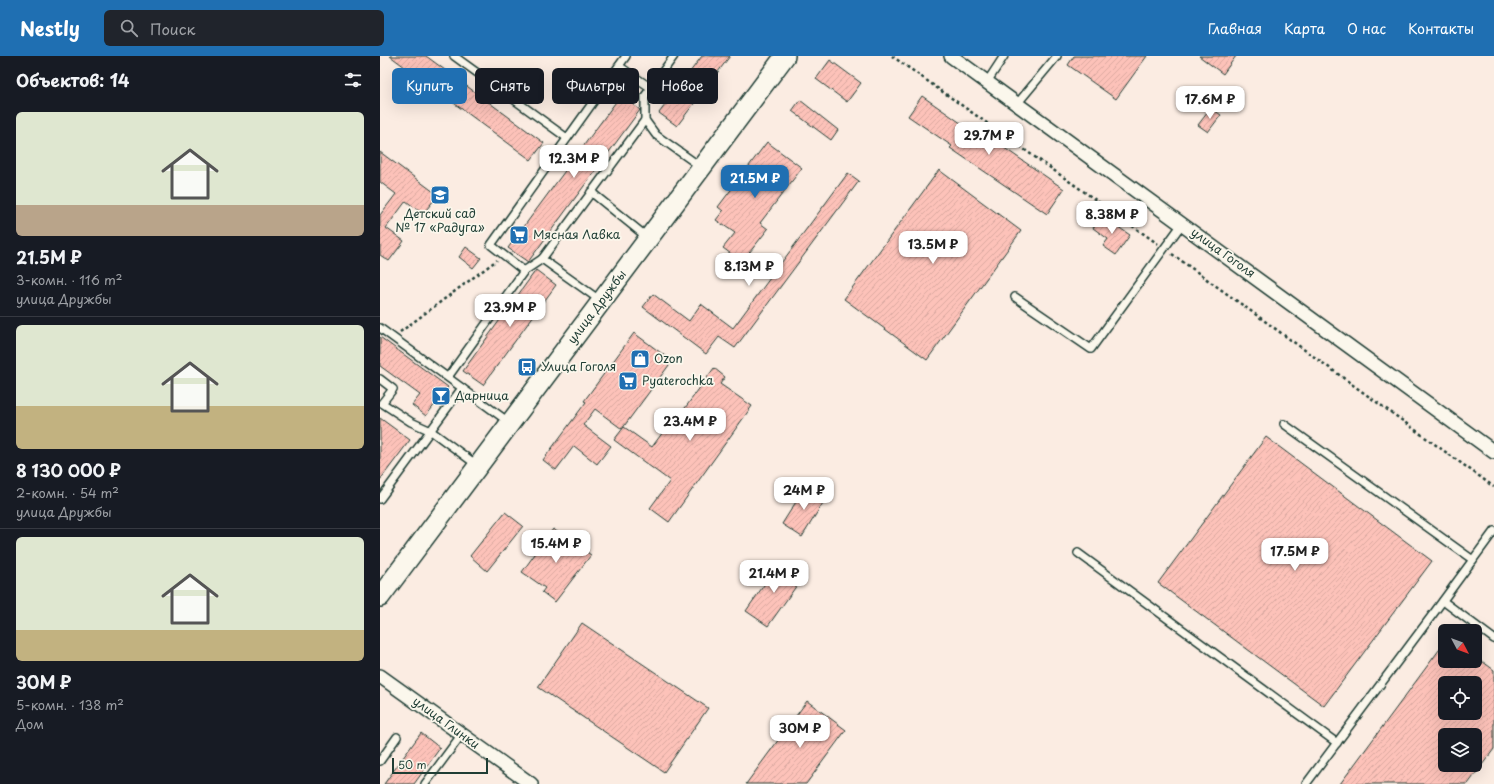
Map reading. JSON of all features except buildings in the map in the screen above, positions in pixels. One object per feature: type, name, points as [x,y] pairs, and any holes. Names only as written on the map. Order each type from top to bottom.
[{"type":"street","name":"улица Дружбы","points":[[380,597],[785,56]]},
{"type":"street","name":"улица Гоголя","points":[[951,56],[1494,452]]},
{"type":"street","name":"улица Глинки","points":[[380,676],[531,784]]},
{"type":"lane","points":[[454,56],[567,138]]},
{"type":"lane","points":[[524,271],[490,245],[626,56]]},
{"type":"lane","points":[[665,68],[674,56]]},
{"type":"lane","points":[[986,82],[1004,56]]},
{"type":"lane","points":[[1016,104],[1057,56]]},
{"type":"lane","points":[[619,66],[647,85]]},
{"type":"lane","points":[[647,93],[645,96],[645,120],[656,136],[701,168]]},
{"type":"lane","points":[[448,377],[524,271],[542,260],[645,120]]},
{"type":"lane","points":[[591,192],[649,238]]},
{"type":"lane","points":[[1015,297],[1091,349],[1182,224]]},
{"type":"lane","points":[[542,260],[601,301]]},
{"type":"lane","points":[[380,328],[510,423]]},
{"type":"lane","points":[[380,379],[393,389],[381,404],[411,422],[432,431],[478,466]]},
{"type":"lane","points":[[380,499],[432,431],[462,388]]},
{"type":"lane","points":[[1284,424],[1473,560]]},
{"type":"lane","points":[[1306,784],[1494,531]]},
{"type":"lane","points":[[1078,553],[1337,743]]},
{"type":"lane","points":[[1443,601],[1494,639]]},
{"type":"lane","points":[[425,784],[462,734]]},
{"type":"lane","points":[[380,761],[397,737]]},
{"type":"path","points":[[892,56],[1164,249],[1494,487]]},
{"type":"path","points":[[393,337],[504,255]]},
{"type":"place","name":"Детский сад № 17 «Радуга»","points":[[440,195]]},
{"type":"place","name":"Мясная Лавка","points":[[519,235]]},
{"type":"place","name":"Ozon","points":[[640,359]]},
{"type":"place","name":"Улица Гоголя","points":[[527,367]]},
{"type":"place","name":"Pyaterochka","points":[[628,381]]},
{"type":"place","name":"Дарница","points":[[441,396]]}]
